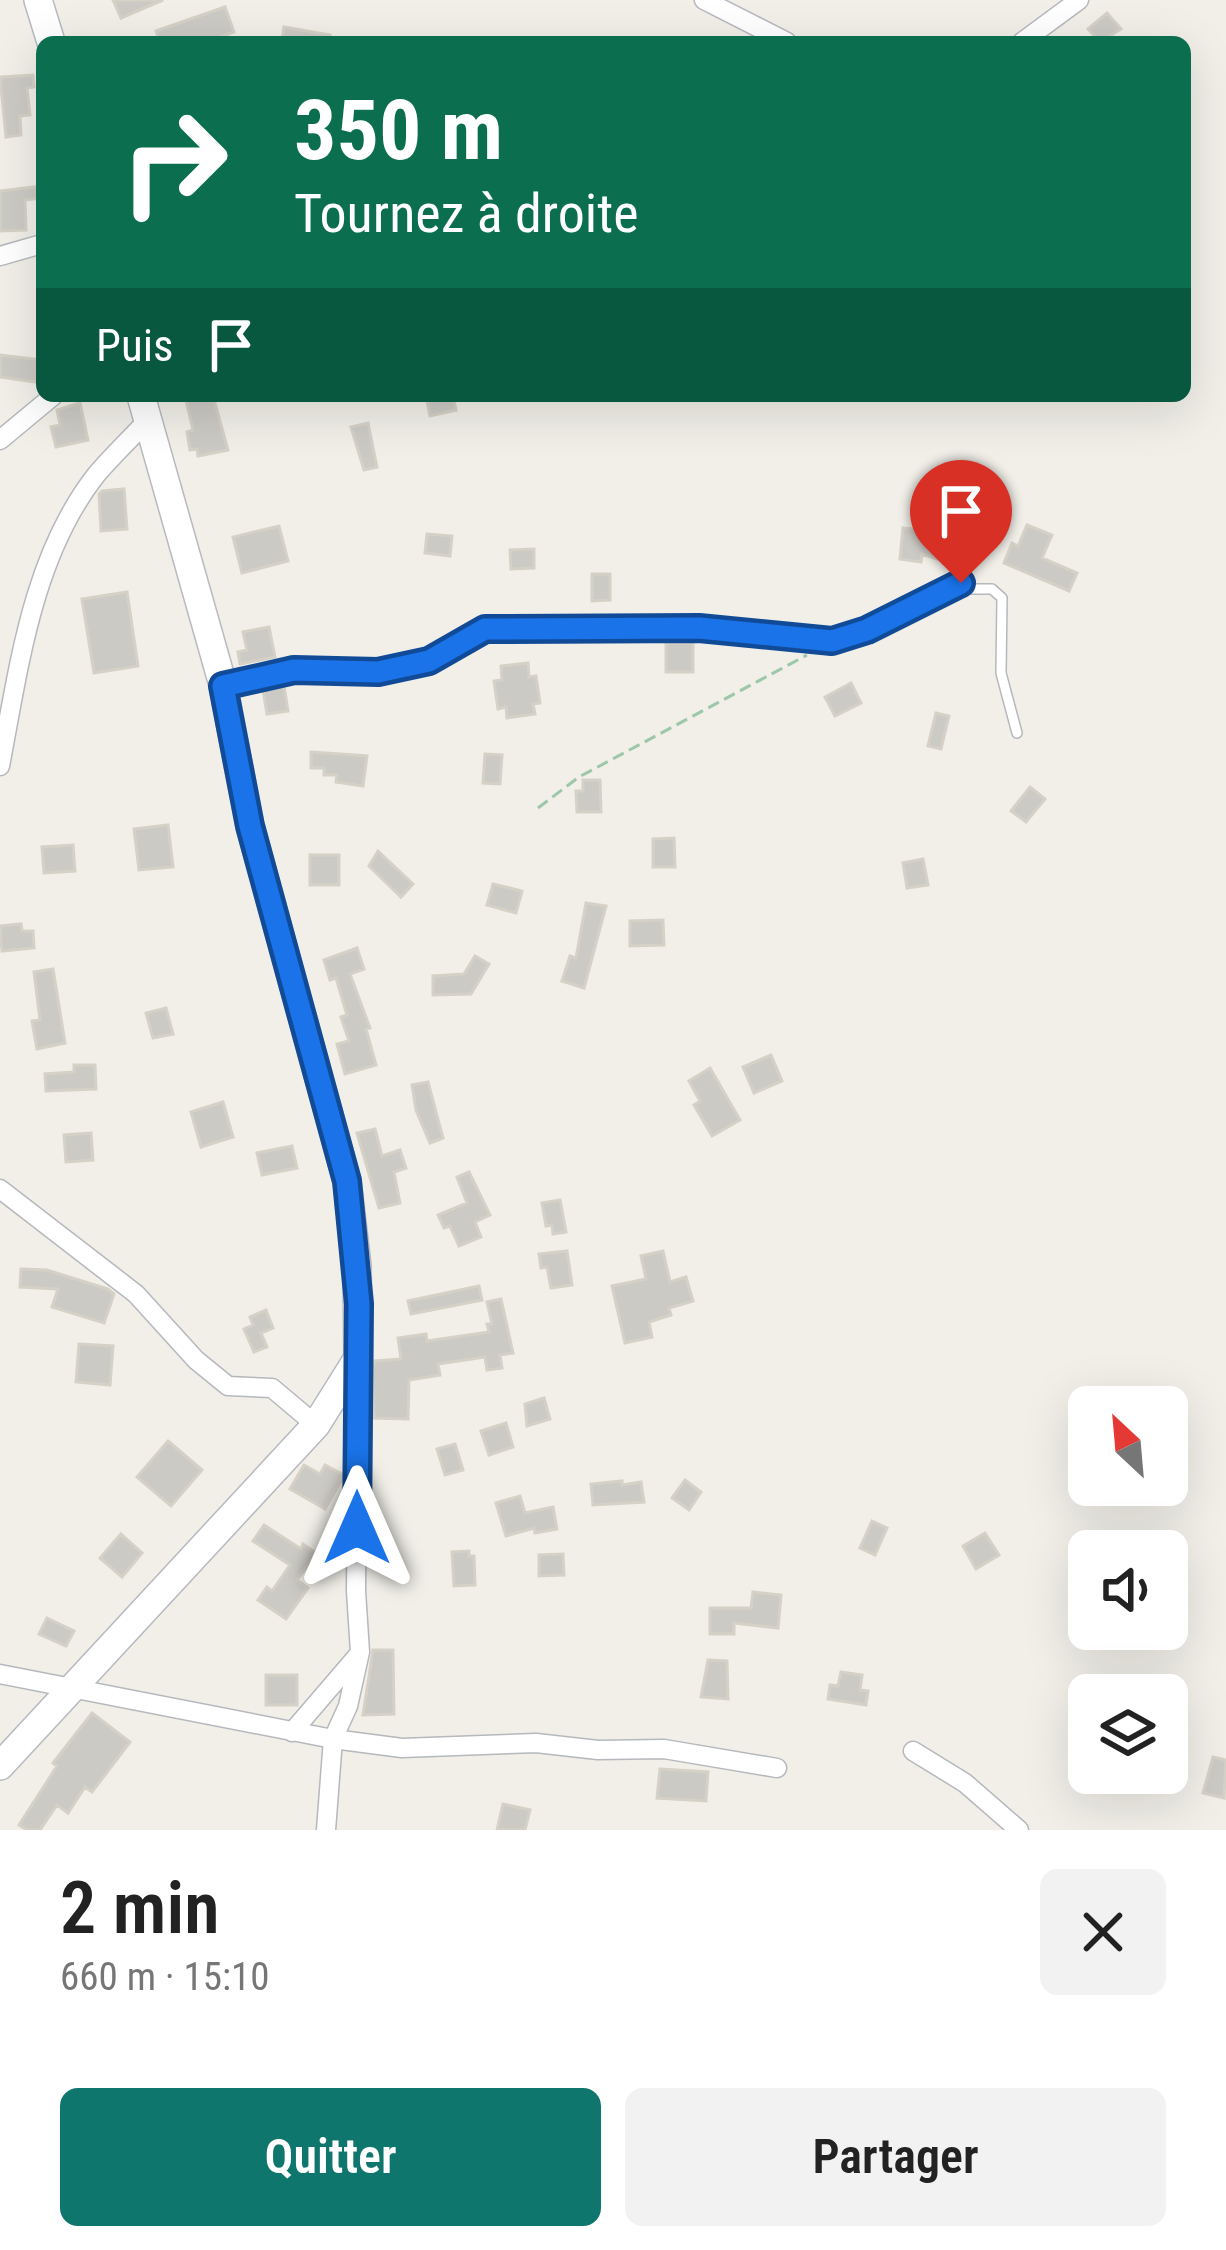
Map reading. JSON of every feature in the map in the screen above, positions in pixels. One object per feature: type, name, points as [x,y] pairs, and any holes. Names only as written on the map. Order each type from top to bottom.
[{"type":"street","points":[[38,0],[48,36]]},
{"type":"street","points":[[704,0],[775,36]]},
{"type":"street","points":[[1030,36],[1078,0]]},
{"type":"street","points":[[0,256],[36,246]]},
{"type":"street","points":[[0,440],[46,402]]},
{"type":"street","points":[[144,408],[223,686],[250,826],[347,1181],[358,1266],[356,1592],[360,1652],[348,1706],[333,1739],[326,1830]]},
{"type":"street","points":[[0,766],[26,631],[51,553],[95,477],[144,408]]},
{"type":"street","points":[[223,686],[294,670],[378,672],[429,661],[485,629],[699,628],[832,641],[867,630],[961,583]]},
{"type":"street","points":[[0,1189],[136,1294],[196,1360],[228,1386],[272,1388],[316,1425]]},
{"type":"street","points":[[0,1766],[316,1425],[358,1358]]},
{"type":"street","points":[[292,1732],[360,1652]]},
{"type":"street","points":[[0,1675],[292,1732],[402,1748],[536,1743],[598,1750],[664,1749],[777,1768]]},
{"type":"street","points":[[913,1751],[965,1783],[1019,1830]]},
{"type":"lane","points":[[961,583],[972,589],[992,589],[1002,598],[1001,673],[1017,733]]},
{"type":"path","points":[[538,808],[579,777],[832,641]]},
{"type":"building","points":[[113,0],[163,0],[121,18]]},
{"type":"building","points":[[225,7],[234,32],[158,36],[156,31]]},
{"type":"building","points":[[1107,13],[1121,29],[1110,36],[1094,36],[1088,29]]},
{"type":"building","points":[[284,27],[330,35],[330,36],[283,36]]},
{"type":"building","points":[[33,75],[34,87],[27,88],[30,115],[20,116],[21,135],[6,137],[0,77]]},
{"type":"building","points":[[36,187],[36,199],[25,200],[26,230],[0,231],[0,191]]},
{"type":"building","points":[[0,355],[36,359],[36,382],[0,377]]},
{"type":"building","points":[[186,402],[215,402],[228,450],[198,456],[197,449],[190,450],[187,432],[193,430]]},
{"type":"building","points":[[427,402],[454,402],[456,410],[430,416]]},
{"type":"building","points":[[80,403],[88,440],[56,447],[51,427],[60,425],[57,410]]},
{"type":"building","points":[[368,423],[377,467],[364,470],[351,427]]},
{"type":"building","points":[[124,489],[127,529],[101,531],[99,494]]},
{"type":"building","points":[[1027,525],[1052,535],[1042,558],[1077,573],[1069,591],[1004,563]]},
{"type":"building","points":[[279,526],[288,561],[242,573],[233,537]]},
{"type":"building","points":[[903,528],[925,530],[924,537],[952,547],[946,562],[922,554],[921,562],[900,559]]},
{"type":"building","points":[[427,534],[452,536],[450,556],[425,553]]},
{"type":"building","points":[[534,549],[534,568],[511,569],[510,550]]},
{"type":"building","points":[[592,574],[610,574],[610,600],[592,601]]},
{"type":"building","points":[[127,592],[138,666],[94,673],[82,599]]},
{"type":"building","points":[[269,627],[275,657],[240,664],[238,652],[247,650],[243,632]]},
{"type":"building","points":[[666,643],[693,643],[693,672],[666,672]]},
{"type":"building","points":[[528,663],[529,677],[536,676],[540,703],[533,704],[535,714],[507,718],[506,707],[498,709],[494,681],[502,680],[501,666]]},
{"type":"building","points":[[851,683],[861,703],[835,716],[825,697]]},
{"type":"building","points":[[284,686],[288,711],[267,714],[263,690]]},
{"type":"building","points":[[936,713],[949,716],[941,749],[928,746]]},
{"type":"building","points":[[311,752],[367,756],[363,786],[336,782],[337,775],[311,768]]},
{"type":"building","points":[[485,754],[502,755],[500,784],[483,783]]},
{"type":"building","points":[[583,780],[600,780],[601,812],[577,812],[576,791],[583,791]]},
{"type":"building","points":[[1030,787],[1045,799],[1026,822],[1011,811]]},
{"type":"building","points":[[168,825],[173,867],[139,870],[134,829]]},
{"type":"building","points":[[674,838],[675,867],[653,867],[653,839]]},
{"type":"building","points":[[73,845],[75,871],[44,873],[42,847]]},
{"type":"building","points":[[378,851],[413,884],[401,897],[369,866]]},
{"type":"building","points":[[310,855],[339,855],[339,885],[310,885]]},
{"type":"building","points":[[923,859],[928,885],[907,888],[903,863]]},
{"type":"building","points":[[493,884],[522,891],[516,913],[487,905]]},
{"type":"building","points":[[586,903],[606,906],[584,988],[562,981],[570,956],[576,958]]},
{"type":"building","points":[[663,920],[664,945],[630,946],[630,921]]},
{"type":"building","points":[[21,924],[22,931],[33,931],[34,948],[2,951],[0,926]]},
{"type":"building","points":[[357,948],[364,969],[350,974],[370,1028],[366,1029],[376,1065],[345,1074],[337,1044],[349,1041],[341,1017],[347,1015],[336,978],[330,980],[324,960]]},
{"type":"building","points":[[475,956],[489,964],[471,994],[433,995],[433,976],[464,974]]},
{"type":"building","points":[[53,969],[65,1043],[37,1049],[32,1021],[40,1020],[34,972]]},
{"type":"building","points":[[166,1008],[173,1034],[153,1038],[146,1013]]},
{"type":"building","points":[[771,1055],[782,1081],[754,1093],[743,1067]]},
{"type":"building","points":[[74,1065],[95,1065],[96,1089],[46,1091],[45,1074],[74,1072]]},
{"type":"building","points":[[710,1068],[740,1120],[712,1136],[694,1105],[700,1101],[689,1081]]},
{"type":"building","points":[[428,1082],[443,1138],[430,1143],[412,1085]]},
{"type":"building","points":[[223,1102],[233,1137],[201,1147],[191,1112]]},
{"type":"building","points":[[375,1129],[382,1156],[400,1150],[406,1168],[394,1172],[400,1203],[379,1208],[357,1133]]},
{"type":"building","points":[[91,1133],[93,1160],[66,1162],[64,1135]]},
{"type":"building","points":[[292,1146],[297,1168],[262,1175],[257,1153]]},
{"type":"building","points":[[469,1172],[490,1215],[475,1222],[481,1237],[459,1246],[450,1226],[444,1228],[438,1215],[467,1203],[457,1177]]},
{"type":"building","points":[[560,1200],[566,1232],[553,1234],[552,1225],[546,1226],[542,1203]]},
{"type":"building","points":[[567,1251],[572,1285],[551,1288],[539,1254]]},
{"type":"building","points":[[663,1251],[670,1282],[686,1277],[693,1301],[669,1308],[671,1315],[649,1322],[652,1337],[625,1343],[612,1286],[646,1279],[641,1256]]},
{"type":"building","points":[[21,1269],[47,1270],[108,1289],[114,1294],[104,1323],[52,1307],[58,1289],[20,1287]]},
{"type":"building","points":[[479,1286],[482,1300],[411,1314],[408,1301]]},
{"type":"building","points":[[501,1299],[513,1353],[500,1355],[502,1368],[487,1370],[485,1357],[438,1364],[440,1375],[409,1380],[408,1419],[374,1418],[372,1369],[375,1361],[401,1359],[398,1338],[426,1334],[427,1341],[489,1332],[487,1302]]},
{"type":"building","points":[[266,1310],[273,1328],[261,1333],[267,1347],[254,1352],[244,1329],[253,1325],[250,1317]]},
{"type":"building","points":[[79,1344],[113,1346],[110,1385],[76,1382]]},
{"type":"building","points":[[544,1398],[550,1419],[527,1426],[525,1404]]},
{"type":"building","points":[[506,1423],[513,1447],[489,1455],[481,1431]]},
{"type":"building","points":[[168,1441],[202,1470],[171,1506],[137,1477]]},
{"type":"building","points":[[455,1444],[463,1470],[445,1475],[437,1449]]},
{"type":"building","points":[[304,1465],[320,1474],[325,1465],[344,1475],[325,1509],[290,1489]]},
{"type":"building","points":[[685,1480],[701,1492],[689,1510],[672,1498]]},
{"type":"building","points":[[622,1481],[622,1485],[641,1482],[644,1502],[593,1505],[591,1484]]},
{"type":"building","points":[[520,1496],[525,1513],[553,1507],[557,1529],[535,1533],[534,1528],[506,1536],[496,1503]]},
{"type":"building","points":[[872,1521],[887,1528],[875,1555],[860,1548]]},
{"type":"building","points":[[264,1525],[316,1553],[297,1580],[308,1588],[286,1619],[258,1600],[267,1587],[272,1591],[290,1565],[253,1541]]},
{"type":"building","points":[[985,1533],[999,1555],[976,1569],[963,1546]]},
{"type":"building","points":[[121,1534],[142,1553],[122,1577],[100,1558]]},
{"type":"building","points":[[469,1551],[474,1556],[475,1585],[454,1586],[452,1552]]},
{"type":"building","points":[[563,1554],[564,1575],[539,1576],[539,1555]]},
{"type":"building","points":[[753,1592],[781,1595],[778,1628],[734,1623],[734,1634],[710,1634],[710,1608],[751,1608]]},
{"type":"building","points":[[47,1618],[74,1631],[66,1646],[39,1634]]},
{"type":"building","points":[[373,1650],[393,1650],[394,1714],[363,1715]]},
{"type":"building","points":[[708,1660],[727,1661],[728,1699],[701,1697]]},
{"type":"building","points":[[841,1672],[862,1675],[860,1690],[868,1691],[866,1705],[828,1699],[830,1685],[838,1686]]},
{"type":"building","points":[[266,1675],[297,1675],[297,1705],[266,1705]]},
{"type":"building","points":[[92,1713],[130,1742],[92,1792],[85,1787],[68,1813],[57,1805],[40,1830],[27,1830],[19,1825],[57,1766],[53,1763]]},
{"type":"building","points":[[1213,1757],[1226,1760],[1224,1798],[1203,1793]]},
{"type":"building","points":[[660,1769],[708,1772],[706,1801],[657,1798]]},
{"type":"building","points":[[503,1804],[530,1810],[525,1830],[497,1830]]},
{"type":"route","points":[[357,1528],[358,1266],[347,1181],[250,826],[223,686],[294,670],[378,672],[429,661],[485,629],[699,628],[832,641],[867,630],[961,583]]}]
